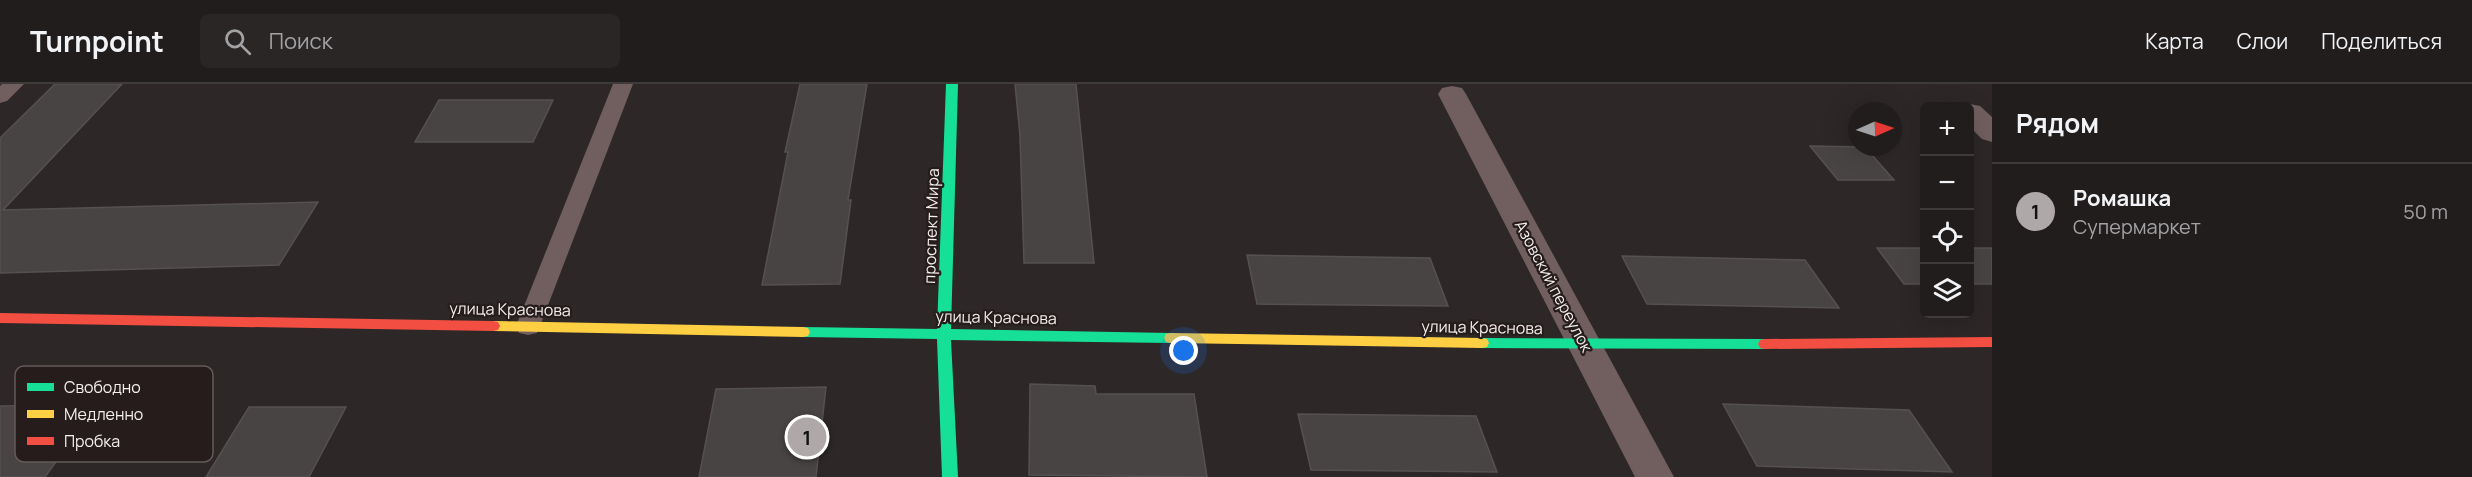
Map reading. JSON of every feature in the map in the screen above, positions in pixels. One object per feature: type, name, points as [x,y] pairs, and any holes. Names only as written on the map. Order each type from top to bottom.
[{"type":"street","name":"проспект Мира","points":[[950,477],[944,333],[952,84]]},
{"type":"street","name":"Азовский переулок","points":[[1452,94],[1655,477]]},
{"type":"street","points":[[1974,116],[1992,133]]},
{"type":"street","name":"улица Краснова","points":[[3,322],[528,326],[1585,345],[1992,342]]},
{"type":"lane","points":[[0,97],[14,84]]},
{"type":"lane","points":[[528,326],[623,84]]},
{"type":"building","points":[[55,84],[122,84],[3,210],[318,202],[279,265],[0,273],[0,138]]},
{"type":"building","points":[[800,84],[867,84],[848,200],[851,200],[840,284],[762,285],[788,152],[785,152]]},
{"type":"building","points":[[1015,84],[1076,84],[1094,263],[1024,263],[1020,136]]},
{"type":"building","points":[[439,100],[553,100],[533,142],[415,142]]},
{"type":"building","points":[[1810,146],[1848,147],[1848,156],[1873,156],[1894,180],[1838,180]]},
{"type":"building","points":[[1877,248],[1920,248],[1920,284],[1904,284]]},
{"type":"building","points":[[1974,248],[1992,248],[1992,284],[1974,284]]},
{"type":"building","points":[[1247,255],[1430,258],[1448,306],[1257,304]]},
{"type":"building","points":[[1622,256],[1805,260],[1839,308],[1647,304]]},
{"type":"building","points":[[1030,384],[1095,386],[1096,394],[1194,394],[1207,477],[1029,475]]},
{"type":"building","points":[[826,387],[816,477],[699,477],[716,389]]},
{"type":"building","points":[[1723,404],[1909,410],[1952,472],[1757,466]]},
{"type":"building","points":[[0,406],[15,406],[15,462],[56,462],[45,477],[0,477]]},
{"type":"building","points":[[249,407],[346,407],[309,477],[206,477]]},
{"type":"building","points":[[1298,414],[1476,416],[1497,472],[1311,470]]},
{"type":"traffic: fast","points":[[950,477],[944,333],[952,84]]},
{"type":"traffic: fast","points":[[803,332],[1171,338]]},
{"type":"traffic: fast","points":[[1482,343],[1765,344]]},
{"type":"traffic: slow","points":[[493,326],[803,332]]},
{"type":"traffic: slow","points":[[1171,338],[1482,343]]},
{"type":"traffic: jam","points":[[0,318],[493,326]]},
{"type":"traffic: jam","points":[[1765,344],[1992,342]]},
{"type":"place","name":"Ромашка","points":[[807,437]]}]
